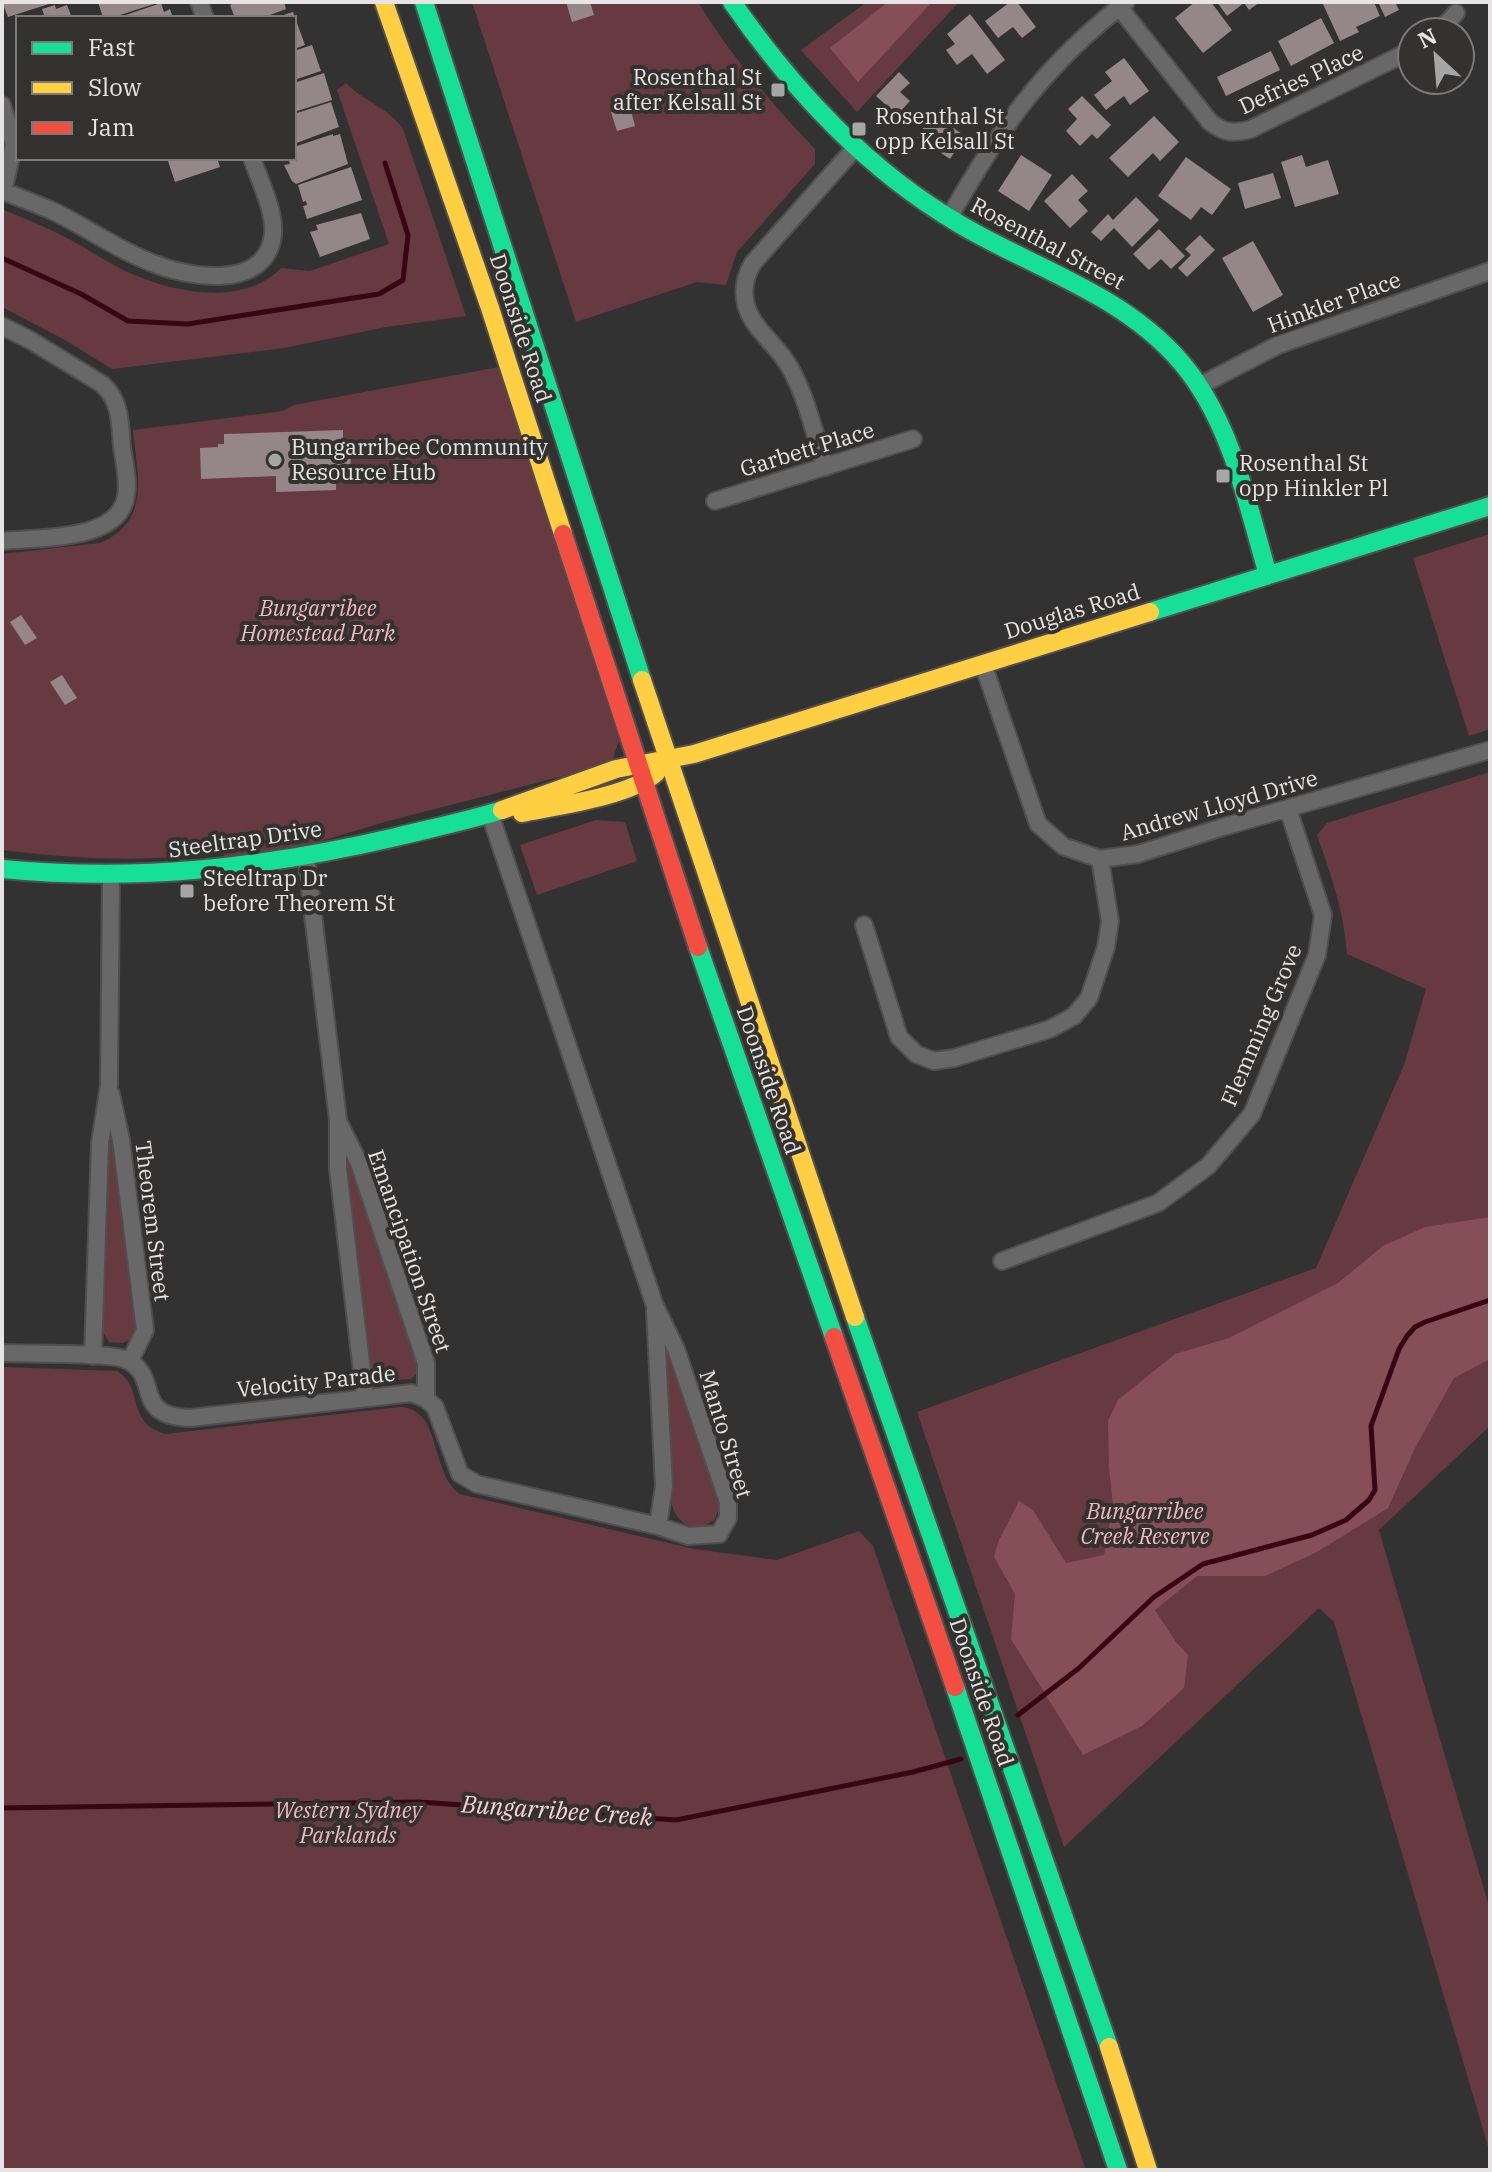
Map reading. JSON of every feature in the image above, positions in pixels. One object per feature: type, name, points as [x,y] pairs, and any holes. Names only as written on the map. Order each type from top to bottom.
[{"type":"main road","name":"Doonside Road","points":[[384,2],[490,308],[672,872],[973,1738],[1118,2170]]},
{"type":"main road","name":"Doonside Road","points":[[424,2],[668,761],[877,1383],[1096,2007],[1148,2170]]},
{"type":"main road","name":"Rosenthal Street","points":[[732,2],[793,84],[855,148],[917,197],[991,242],[1116,305],[1158,337],[1199,386],[1225,440],[1268,575]]},
{"type":"main road","name":"Douglas Road","points":[[639,763],[668,761],[1490,506]]},
{"type":"main road","name":"Douglas Road","points":[[645,783],[668,761]]},
{"type":"main road","name":"Steeltrap Drive","points":[[2,869],[111,876],[218,870],[306,857],[490,814],[639,763]]},
{"type":"main road","name":"Steeltrap Drive","points":[[490,814],[528,813],[645,783]]},
{"type":"street","points":[[949,218],[1016,110],[1043,76],[1080,39],[1123,5]]},
{"type":"street","name":"Defries Place","points":[[1123,5],[1210,122],[1225,132],[1251,129],[1396,58]]},
{"type":"street","points":[[1453,16],[1456,13]]},
{"type":"street","points":[[2,105],[14,144],[2,191],[51,211],[149,262],[189,273],[232,275],[245,272],[261,262],[269,248],[273,233],[253,160]]},
{"type":"street","points":[[825,467],[794,375],[779,350],[748,311],[745,280],[753,263],[855,148]]},
{"type":"street","name":"Hinkler Place","points":[[1199,386],[1278,345],[1490,271]]},
{"type":"street","points":[[2,326],[42,347],[110,392],[119,411],[127,488],[120,512],[101,528],[2,541]]},
{"type":"street","name":"Garbett Place","points":[[715,501],[913,439]]},
{"type":"street","name":"Andrew Lloyd Drive","points":[[983,664],[1038,824],[1063,846],[1100,859],[1138,854],[1490,750]]},
{"type":"street","name":"Flemming Grove","points":[[1002,1261],[1158,1203],[1208,1166],[1252,1114],[1317,955],[1323,915],[1288,809]]},
{"type":"street","name":"Manto Street","points":[[490,814],[655,1306],[676,1349],[728,1502],[728,1518],[719,1534],[709,1537],[688,1536],[658,1526],[664,1486],[655,1306]]},
{"type":"street","name":"Emancipation Street","points":[[306,857],[338,1120],[338,1169],[365,1397]]},
{"type":"street","points":[[864,925],[899,1037],[916,1054],[934,1061],[954,1058],[1050,1029],[1074,1016],[1089,998],[1106,947],[1110,921],[1100,859]]},
{"type":"street","name":"Theorem Street","points":[[93,1356],[100,1143],[109,1085],[111,876]]},
{"type":"street","name":"Theorem Street","points":[[109,1085],[121,1140],[145,1330],[130,1361]]},
{"type":"street","name":"Emancipation Street","points":[[338,1120],[359,1163],[425,1361],[428,1380],[426,1399]]},
{"type":"street","points":[[2,1353],[93,1356],[130,1361]]},
{"type":"street","name":"Velocity Parade","points":[[130,1361],[143,1377],[155,1408],[170,1417],[190,1418],[405,1392],[426,1399],[435,1407],[456,1465],[467,1479],[487,1487],[658,1526]]},
{"type":"green space","points":[[472,2],[698,2],[752,78],[815,149],[815,164],[737,252],[726,285],[697,282],[576,322]]},
{"type":"green space","points":[[867,2],[959,2],[857,112],[801,50]]},
{"type":"green space","points":[[888,2],[932,2],[858,82],[830,48]]},
{"type":"green space","points":[[346,83],[391,116],[403,129],[466,316],[386,327],[284,348],[112,369],[2,307],[2,209],[73,241],[130,273],[167,286],[208,293],[248,288],[281,268],[310,271],[389,244],[337,90]]},
{"type":"green space","name":"Bungarribee Homestead Park","points":[[499,367],[619,741],[612,761],[298,848],[229,859],[220,852],[166,858],[111,858],[2,850],[2,554],[100,543],[117,534],[128,522],[138,495],[133,430],[283,411],[294,405]]},
{"type":"green space","points":[[1490,534],[1490,729],[1469,736],[1413,558]]},
{"type":"green space","name":"Bungarribee Creek Reserve","points":[[1490,772],[1490,1426],[1379,1530],[1490,1910],[1490,2153],[1334,1622],[1319,1608],[1064,1847],[917,1412],[1316,1268],[1404,1065],[1426,989],[1347,954],[1340,908],[1317,835],[1327,823]]},
{"type":"green space","points":[[596,820],[625,822],[637,861],[537,895],[520,845]]},
{"type":"green space","points":[[110,1142],[114,1145],[137,1332],[135,1338],[123,1343],[109,1342],[102,1330]]},
{"type":"green space","points":[[349,1164],[419,1361],[417,1373],[411,1379],[380,1381],[370,1371],[345,1168]]},
{"type":"green space","points":[[1490,1217],[1490,1359],[1454,1378],[1415,1448],[1388,1508],[1317,1552],[1265,1576],[1197,1576],[1155,1610],[1188,1655],[1184,1688],[1142,1726],[1083,1755],[1011,1639],[1015,1594],[994,1557],[998,1542],[1019,1501],[1033,1510],[1066,1563],[1104,1555],[1113,1505],[1108,1421],[1118,1400],[1175,1354],[1229,1338],[1338,1283],[1383,1246],[1425,1227]]},
{"type":"green space","points":[[667,1350],[720,1505],[715,1519],[700,1526],[694,1527],[682,1521],[671,1501],[662,1353]]},
{"type":"green space","name":"Western Sydney Parklands","points":[[2,1367],[117,1371],[131,1386],[145,1422],[166,1434],[400,1407],[413,1410],[423,1418],[430,1430],[444,1472],[460,1494],[694,1549],[777,1560],[859,1531],[873,1546],[1086,2170],[2,2170]]},
{"type":"building","points":[[2,2],[52,2],[52,3],[8,17]]},
{"type":"building","points":[[98,2],[157,2],[117,16],[102,16]]},
{"type":"building","points":[[236,2],[284,2],[286,9],[267,16],[234,16],[230,5]]},
{"type":"building","points":[[566,2],[590,2],[594,15],[572,22]]},
{"type":"building","points":[[1010,2],[1017,2],[1036,27],[1022,38],[1013,27],[998,38],[985,21]]},
{"type":"building","points":[[1195,2],[1211,2],[1232,30],[1203,53],[1175,18]]},
{"type":"building","points":[[1217,2],[1260,2],[1249,10],[1244,3],[1227,16]]},
{"type":"building","points":[[1322,2],[1374,2],[1380,16],[1356,27],[1359,32],[1340,41]]},
{"type":"building","points":[[1378,2],[1395,2],[1399,10],[1385,17]]},
{"type":"building","points":[[161,3],[164,12],[170,9],[172,16],[123,16]]},
{"type":"building","points":[[67,5],[71,16],[44,16],[42,9]]},
{"type":"building","points":[[970,14],[1005,60],[987,74],[972,54],[957,65],[946,50],[955,44],[947,34]]},
{"type":"building","points":[[1321,18],[1334,43],[1291,66],[1278,41]]},
{"type":"building","points":[[296,20],[305,45],[296,48]]},
{"type":"building","points":[[312,45],[321,71],[296,79],[296,50]]},
{"type":"building","points":[[1271,51],[1280,70],[1226,96],[1217,77]]},
{"type":"building","points":[[1124,58],[1149,91],[1130,105],[1124,96],[1106,110],[1094,95],[1112,81],[1105,72]]},
{"type":"building","points":[[899,72],[910,83],[900,92],[910,101],[897,115],[876,96]]},
{"type":"building","points":[[324,73],[332,100],[296,111],[296,82]]},
{"type":"building","points":[[1082,96],[1111,125],[1097,139],[1092,134],[1080,146],[1066,131],[1077,119],[1068,109]]},
{"type":"building","points":[[331,102],[339,127],[296,143],[296,113]]},
{"type":"building","points":[[630,107],[635,126],[617,131],[611,112]]},
{"type":"building","points":[[933,114],[965,136],[950,159],[917,137]]},
{"type":"building","points":[[1154,116],[1179,142],[1160,161],[1153,153],[1128,177],[1109,158]]},
{"type":"building","points":[[340,134],[348,164],[296,184],[284,165],[290,164],[289,160],[296,160],[296,146]]},
{"type":"building","points":[[1021,155],[1052,175],[1029,211],[998,191]]},
{"type":"building","points":[[1302,155],[1306,167],[1328,160],[1339,194],[1295,207],[1281,162]]},
{"type":"building","points":[[1186,157],[1231,189],[1212,215],[1201,207],[1191,220],[1158,196]]},
{"type":"building","points":[[168,160],[218,160],[220,167],[175,182]]},
{"type":"building","points":[[351,167],[362,200],[307,219],[303,206],[307,205],[306,201],[303,202],[298,185]]},
{"type":"building","points":[[1273,173],[1281,198],[1245,209],[1238,183]]},
{"type":"building","points":[[1072,174],[1088,191],[1078,200],[1088,211],[1070,228],[1044,201]]},
{"type":"building","points":[[1136,197],[1159,220],[1132,247],[1114,228],[1101,241],[1091,232],[1108,214],[1113,220]]},
{"type":"building","points":[[361,213],[370,239],[320,257],[310,232],[318,230],[316,225]]},
{"type":"building","points":[[1159,229],[1185,256],[1171,269],[1161,259],[1149,270],[1133,254]]},
{"type":"building","points":[[1200,235],[1215,250],[1187,277],[1178,268],[1191,255],[1185,249]]},
{"type":"building","points":[[1253,241],[1283,295],[1253,312],[1222,258]]},
{"type":"building","name":"Bungarribee Community Resource Hub","points":[[343,430],[343,442],[350,442],[351,472],[336,473],[336,490],[276,492],[276,476],[201,479],[200,448],[224,444],[224,434]]},
{"type":"building","points":[[21,615],[37,638],[25,645],[10,622]]},
{"type":"building","points":[[62,675],[77,698],[65,705],[50,682]]},
{"type":"waterway","points":[[2,258],[81,294],[128,321],[188,324],[379,294],[403,280],[408,235],[385,163]]},
{"type":"waterway","name":"Bungarribee Creek","points":[[1018,1715],[1079,1668],[1154,1597],[1203,1564],[1312,1535],[1346,1520],[1369,1500],[1375,1490],[1371,1426],[1399,1349],[1415,1327],[1490,1300]]},
{"type":"waterway","name":"Bungarribee Creek","points":[[2,1808],[419,1802],[676,1820],[913,1772],[961,1759]]},
{"type":"traffic: fast","points":[[424,2],[642,680]]},
{"type":"traffic: fast","points":[[732,2],[807,97],[834,126],[894,179],[961,225],[1112,305],[1166,346],[1189,372],[1217,419],[1238,470],[1268,575]]},
{"type":"traffic: fast","points":[[1150,612],[1490,506]]},
{"type":"traffic: fast","points":[[2,869],[102,874],[200,870],[346,848],[502,810]]},
{"type":"traffic: fast","points":[[698,947],[834,1337]]},
{"type":"traffic: fast","points":[[855,1317],[1109,2047]]},
{"type":"traffic: fast","points":[[955,1687],[1118,2170]]},
{"type":"traffic: slow","points":[[384,2],[490,308],[563,534]]},
{"type":"traffic: slow","points":[[502,810],[616,769],[694,754],[1150,612]]},
{"type":"traffic: slow","points":[[642,680],[855,1317]]},
{"type":"traffic: slow","points":[[522,813],[612,794],[656,773]]},
{"type":"traffic: slow","points":[[1109,2047],[1148,2170]]},
{"type":"traffic: jam","points":[[563,534],[698,947]]},
{"type":"traffic: jam","points":[[834,1337],[955,1687]]},
{"type":"place","name":"Rosenthal St after Kelsall St","points":[[778,90]]},
{"type":"place","name":"Rosenthal St opp Kelsall St","points":[[859,129]]},
{"type":"place","name":"Bungarribee Community Resource Hub","points":[[275,460]]},
{"type":"place","name":"Rosenthal St opp Hinkler Pl","points":[[1223,476]]},
{"type":"place","name":"Steeltrap Dr before Theorem St","points":[[187,891]]}]
